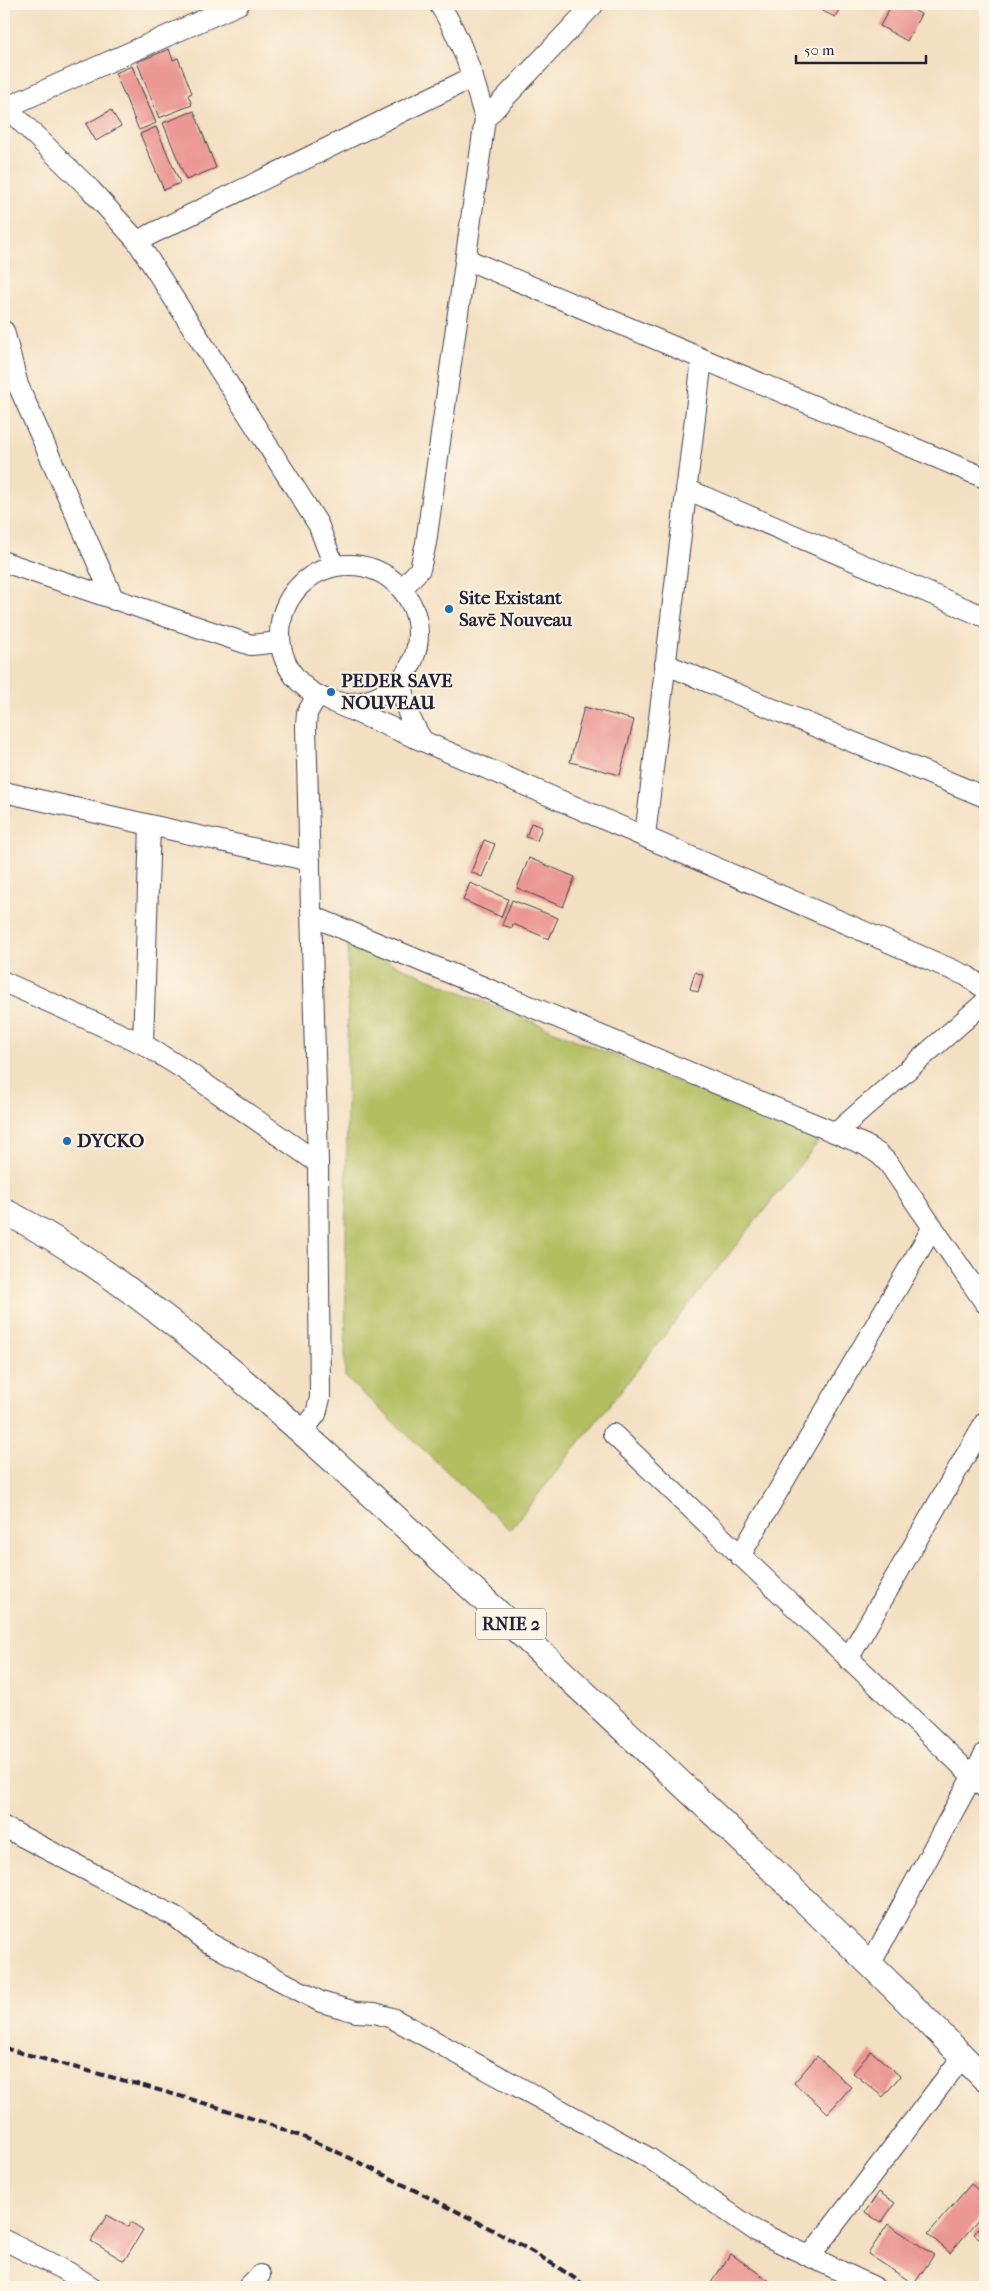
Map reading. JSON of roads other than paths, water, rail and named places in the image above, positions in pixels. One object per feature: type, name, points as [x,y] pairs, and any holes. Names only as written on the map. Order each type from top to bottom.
[{"type":"main road","name":"RNIE 2","points":[[4,1211],[73,1250],[108,1273],[163,1315],[303,1431],[724,1822],[871,1963],[985,2078]]},
{"type":"street","points":[[239,4],[5,106],[90,189],[137,241],[318,524],[334,566]]},
{"type":"street","points":[[402,589],[420,569],[423,556],[485,119],[473,77],[450,20],[439,4]]},
{"type":"street","points":[[485,119],[594,4]]},
{"type":"street","points":[[137,241],[473,77]]},
{"type":"street","points":[[466,259],[985,478]]},
{"type":"street","points":[[4,331],[11,382],[114,600]]},
{"type":"street","points":[[645,836],[702,359]]},
{"type":"street","points":[[686,489],[985,617]]},
{"type":"street","points":[[4,562],[251,646],[280,642]]},
{"type":"street","points":[[324,699],[343,704],[370,701],[394,688],[403,678],[416,654],[418,626],[415,613],[402,589],[380,572],[368,567],[354,565],[334,566],[315,573],[294,591],[282,615],[280,642],[288,668],[296,679],[324,699],[967,976],[985,988]]},
{"type":"street","points":[[665,664],[985,797]]},
{"type":"street","points":[[403,678],[404,707],[423,741]]},
{"type":"street","points":[[303,1431],[316,1414],[320,1398],[318,1164],[306,726],[307,713],[324,699]]},
{"type":"street","points":[[4,792],[310,861]]},
{"type":"street","points":[[143,1044],[150,825]]},
{"type":"street","points":[[312,916],[837,1132],[879,1154],[889,1164],[985,1303]]},
{"type":"street","points":[[4,982],[143,1044],[185,1070],[318,1164]]},
{"type":"street","points":[[837,1132],[985,1002]]},
{"type":"street","points":[[740,1556],[933,1227]]},
{"type":"street","points":[[848,1659],[985,1422]]},
{"type":"street","points":[[612,1434],[979,1782]]},
{"type":"street","points":[[871,1963],[979,1782],[985,1753]]},
{"type":"street","points":[[4,1826],[176,1916],[209,1943],[321,2002],[356,2012],[375,2013],[392,2018],[649,2158],[756,2231],[874,2287]]},
{"type":"street","points":[[810,2256],[963,2056]]},
{"type":"street","points":[[4,2240],[68,2272],[92,2287]]},
{"type":"railway","points":[[4,2048],[184,2097],[255,2119],[305,2138],[499,2233],[566,2272],[587,2287]]},
{"type":"place","name":"Site Existant Savē Nouveau","points":[[449,609]]},
{"type":"place","name":"PEDER SAVE NOUVEAU","points":[[331,692]]},
{"type":"place","name":"DYCKO","points":[[67,1141]]}]
